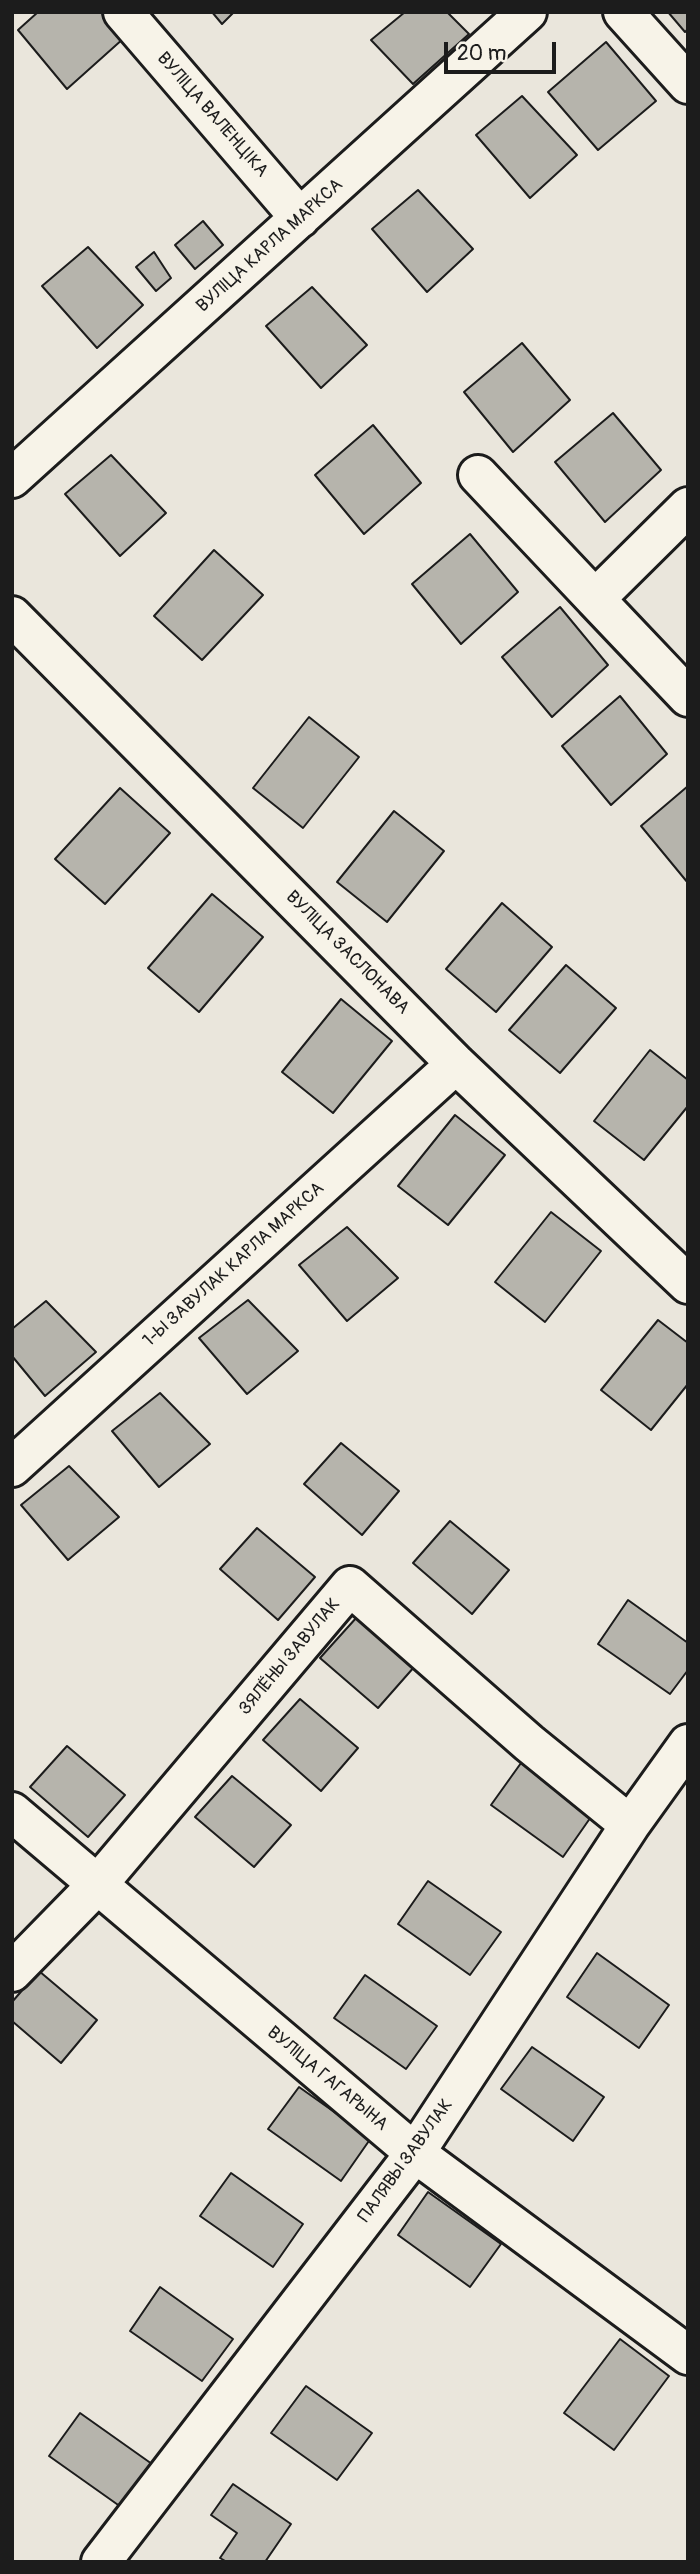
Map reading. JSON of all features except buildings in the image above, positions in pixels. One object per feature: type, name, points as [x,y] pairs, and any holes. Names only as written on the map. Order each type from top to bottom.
[{"type":"street","name":"ВУЛІЦА ВАЛЕНЦІКА","points":[[123,12],[300,218]]},
{"type":"street","name":"ВУЛІЦА КАРЛА МАРКСА","points":[[12,478],[527,12]]},
{"type":"street","points":[[623,12],[688,84]]},
{"type":"street","points":[[478,475],[688,697]]},
{"type":"street","points":[[594,599],[688,507]]},
{"type":"street","name":"ВУЛІЦА ЗАСЛОНАВА","points":[[12,616],[456,1064],[688,1284]]},
{"type":"street","name":"1-Ы ЗАВУЛАК КАРЛА МАРКСА","points":[[12,1467],[456,1064]]},
{"type":"street","name":"ЗЯЛЁНЫ ЗАВУЛАК","points":[[12,1972],[98,1884],[350,1586],[529,1743],[630,1825]]},
{"type":"street","name":"ПАЛЯВЫ ЗАВУЛАК","points":[[101,2562],[415,2153],[630,1825],[688,1744]]},
{"type":"street","name":"ВУЛІЦА ГАГАРЫНА","points":[[12,1812],[415,2153],[688,2356]]}]
